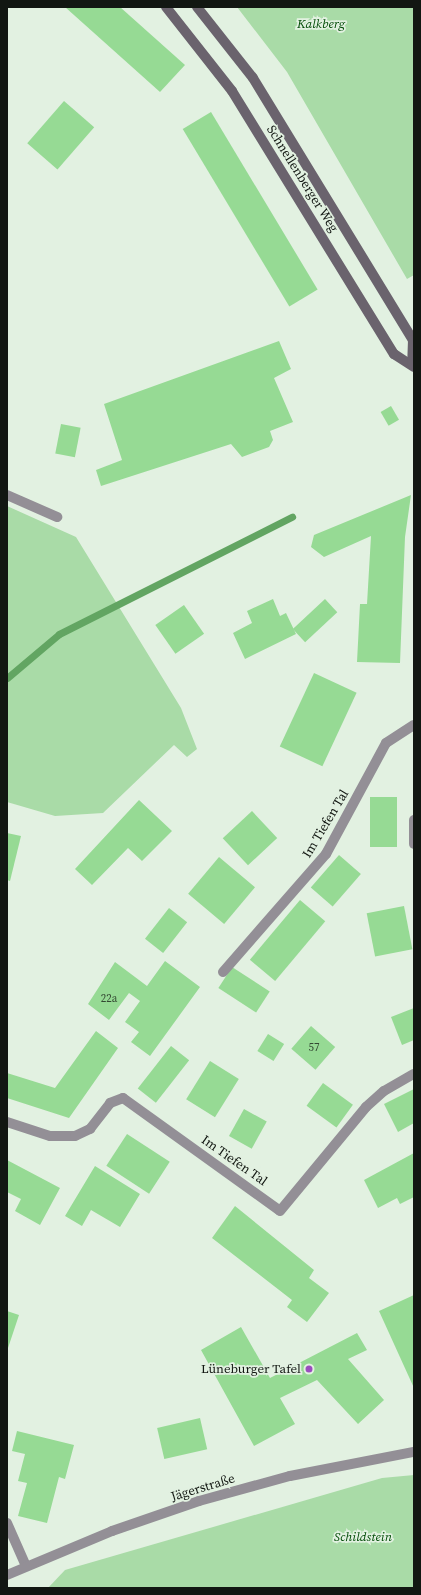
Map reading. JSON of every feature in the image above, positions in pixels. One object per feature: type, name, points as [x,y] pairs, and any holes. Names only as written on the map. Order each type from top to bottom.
[{"type":"main road","name":"Schnellenberger Weg","points":[[166,7],[232,91],[394,354],[413,366]]},
{"type":"main road","name":"Schnellenberger Weg","points":[[197,7],[254,78],[413,340],[413,366]]},
{"type":"street","points":[[7,495],[57,517]]},
{"type":"street","name":"Im Tiefen Tal","points":[[223,972],[322,859],[386,743],[414,725]]},
{"type":"street","points":[[414,820],[414,844]]},
{"type":"street","name":"Im Tiefen Tal","points":[[7,1122],[50,1136],[75,1136],[90,1129],[110,1103],[123,1098],[280,1211],[366,1107],[384,1091],[414,1074]]},
{"type":"street","name":"Jägerstraße","points":[[7,1575],[26,1566],[200,1501],[290,1476],[414,1452]]},
{"type":"street","points":[[7,1523],[26,1566]]},
{"type":"green space","name":"Kalkberg","points":[[237,7],[414,7],[414,275],[407,279],[287,72]]},
{"type":"green space","points":[[7,506],[76,537],[181,708],[197,749],[187,757],[174,745],[103,813],[55,816],[7,802]]},
{"type":"green space","name":"Schildstein","points":[[414,1475],[414,1588],[48,1588],[65,1570],[382,1478]]},
{"type":"building","points":[[65,7],[120,7],[185,65],[160,92]]},
{"type":"building","points":[[64,101],[94,127],[57,170],[27,143]]},
{"type":"building","points":[[211,112],[318,289],[289,306],[183,129]]},
{"type":"building","points":[[279,341],[291,369],[274,378],[293,422],[270,431],[273,440],[269,447],[242,457],[231,444],[101,486],[96,470],[122,460],[104,404]]},
{"type":"building","points":[[391,406],[399,420],[389,426],[381,412]]},
{"type":"building","points":[[61,424],[81,428],[75,457],[55,453]]},
{"type":"building","points":[[411,495],[405,537],[400,663],[357,662],[360,604],[367,604],[371,536],[324,557],[311,547],[314,535]]},
{"type":"building","points":[[273,599],[280,616],[286,613],[296,634],[245,659],[233,633],[252,623],[247,611]]},
{"type":"building","points":[[325,599],[337,612],[305,642],[293,629]]},
{"type":"building","points":[[184,605],[204,634],[175,654],[155,625]]},
{"type":"building","points":[[314,673],[357,693],[322,766],[280,746]]},
{"type":"building","points":[[370,797],[397,797],[397,847],[370,847]]},
{"type":"building","points":[[139,800],[172,831],[142,861],[128,848],[92,885],[75,869]]},
{"type":"building","points":[[252,811],[277,838],[248,865],[223,838]]},
{"type":"building","points":[[7,833],[21,836],[10,881],[7,880]]},
{"type":"building","points":[[339,855],[361,874],[333,906],[311,887]]},
{"type":"building","points":[[219,857],[255,887],[224,924],[188,894]]},
{"type":"building","points":[[300,900],[325,921],[275,981],[250,960]]},
{"type":"building","points":[[404,906],[412,949],[375,956],[367,913]]},
{"type":"building","points":[[169,908],[187,922],[163,953],[145,939]]},
{"type":"building","points":[[165,961],[200,987],[150,1056],[131,1042],[139,1032],[125,1022],[140,1001],[129,993],[109,1020],[88,1004],[115,962],[147,986]]},
{"type":"building","points":[[232,967],[270,992],[256,1012],[218,988]]},
{"type":"building","points":[[414,1008],[414,1040],[402,1045],[391,1017]]},
{"type":"building","points":[[311,1026],[335,1047],[315,1070],[291,1049]]},
{"type":"building","points":[[96,1031],[118,1048],[69,1118],[7,1098],[7,1073],[55,1088]]},
{"type":"building","points":[[268,1034],[284,1044],[274,1061],[257,1051]]},
{"type":"building","points":[[171,1046],[189,1060],[156,1103],[138,1089]]},
{"type":"building","points":[[210,1061],[239,1079],[215,1117],[186,1099]]},
{"type":"building","points":[[323,1083],[353,1105],[336,1127],[307,1106]]},
{"type":"building","points":[[414,1089],[414,1123],[398,1132],[384,1104]]},
{"type":"building","points":[[244,1109],[267,1122],[252,1149],[229,1136]]},
{"type":"building","points":[[127,1134],[170,1162],[149,1194],[106,1166]]},
{"type":"building","points":[[414,1153],[414,1197],[400,1204],[397,1198],[378,1208],[364,1180]]},
{"type":"building","points":[[7,1160],[60,1188],[40,1225],[15,1211],[21,1199],[7,1192]]},
{"type":"building","points":[[95,1166],[140,1194],[120,1227],[91,1210],[82,1226],[65,1216]]},
{"type":"building","points":[[235,1206],[314,1270],[309,1278],[329,1293],[307,1322],[287,1307],[292,1300],[212,1238]]},
{"type":"building","points":[[414,1295],[414,1388],[379,1311]]},
{"type":"building","points":[[7,1311],[19,1315],[7,1351]]},
{"type":"building","points":[[241,1327],[270,1378],[357,1333],[367,1350],[348,1359],[384,1400],[358,1424],[317,1380],[280,1398],[295,1424],[254,1446],[201,1350]]},
{"type":"building","points":[[200,1418],[207,1449],[164,1459],[157,1428]]},
{"type":"building","points":[[17,1431],[74,1445],[65,1479],[59,1477],[47,1523],[18,1516],[27,1483],[18,1481],[25,1454],[12,1451]]},
{"type":"waterway","points":[[7,678],[59,634],[292,517]]},
{"type":"place","name":"Lüneburger Tafel","points":[[309,1369]]}]
